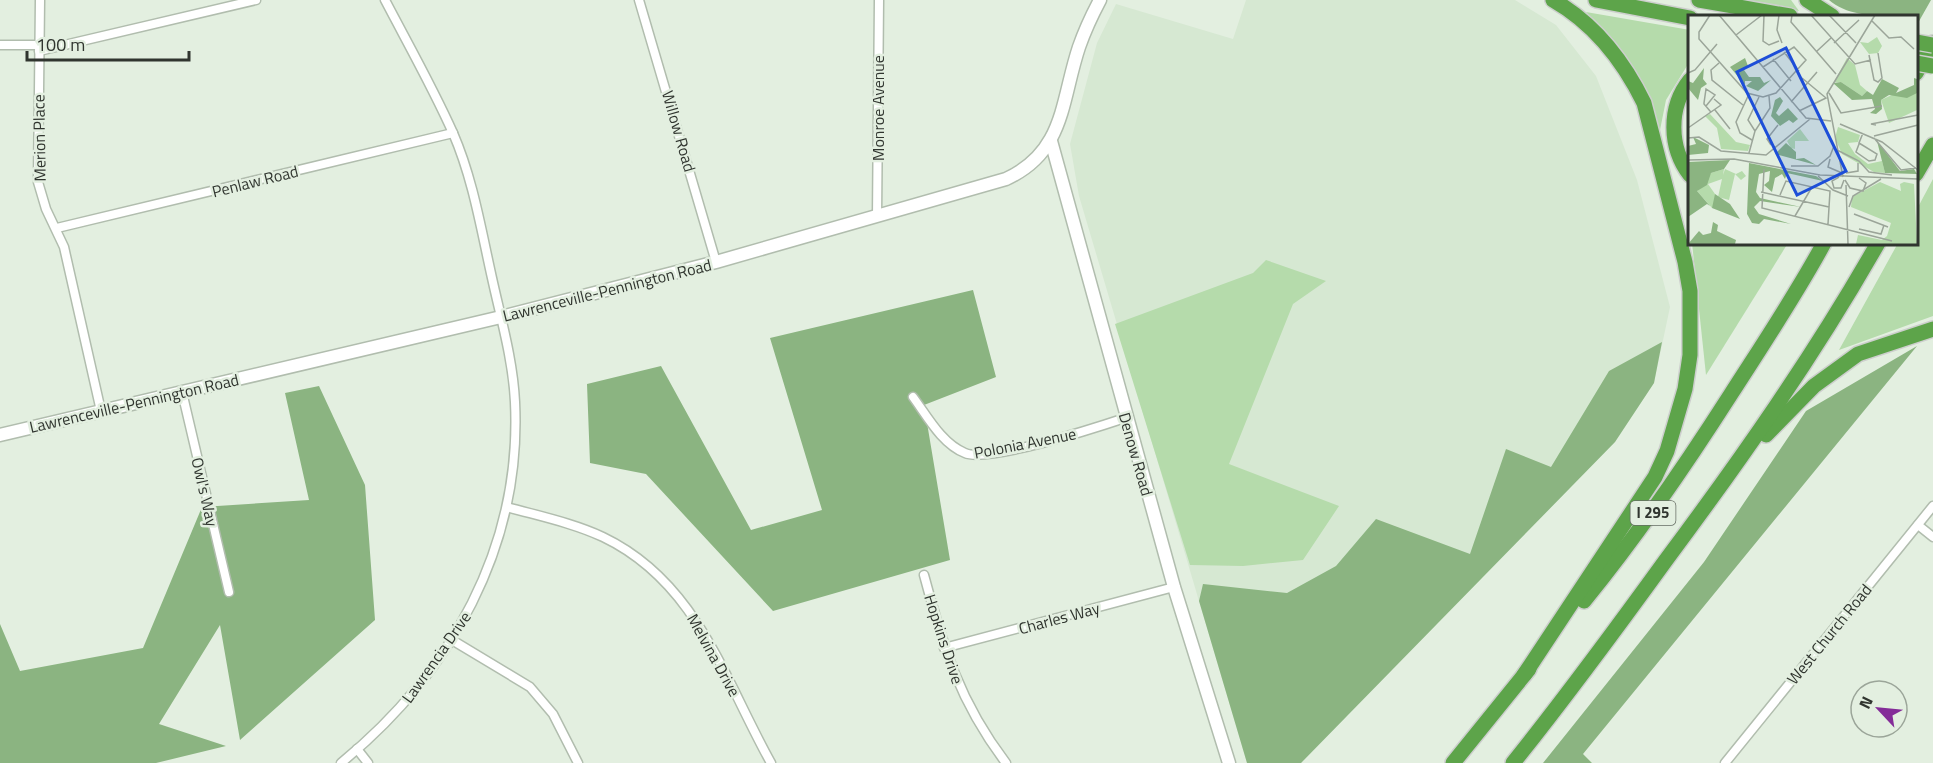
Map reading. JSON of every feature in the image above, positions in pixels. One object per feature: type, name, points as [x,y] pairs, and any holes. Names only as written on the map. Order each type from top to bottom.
[{"type":"highway","points":[[1524,675],[1655,477],[1678,417],[1690,355],[1690,291],[1685,262],[1644,103],[1633,80],[1605,41],[1586,23],[1553,0]]},
{"type":"highway","points":[[1596,0],[1688,18]]},
{"type":"highway","points":[[1699,0],[1784,15]]},
{"type":"highway","points":[[1807,0],[1830,15]]},
{"type":"highway","points":[[1918,44],[1926,57],[1918,71]]},
{"type":"highway","points":[[1688,83],[1680,95],[1674,126],[1678,155],[1688,172]]},
{"type":"highway","points":[[1918,172],[1933,145]]},
{"type":"highway","name":"I 295","points":[[1453,763],[1629,547],[1679,476],[1776,325],[1823,244]]},
{"type":"highway","name":"I 295","points":[[1513,763],[1567,695],[1742,457],[1802,368],[1877,244]]},
{"type":"highway","points":[[1742,457],[1837,368],[1858,354],[1933,329]]},
{"type":"street","name":"Merion Place","points":[[40,0],[38,182],[46,209],[57,228],[69,266],[101,411]]},
{"type":"street","points":[[0,45],[39,48],[256,0]]},
{"type":"street","points":[[385,0],[453,133],[470,183],[501,317]]},
{"type":"street","name":"Willow Road","points":[[639,0],[717,262]]},
{"type":"street","name":"Monroe Avenue","points":[[877,217],[879,0]]},
{"type":"street","name":"Lawrenceville-Pennington Road","points":[[0,435],[501,317],[717,262],[1006,179],[1032,164],[1051,141],[1057,128],[1079,47],[1100,0]]},
{"type":"street","name":"Penlaw Road","points":[[57,228],[453,133]]},
{"type":"street","name":"Denow Road","points":[[1051,141],[1125,418],[1174,587],[1229,763]]},
{"type":"street","name":"Lawrencia Drive","points":[[340,763],[402,706],[452,640],[482,586],[507,507],[514,468],[515,400],[501,317]]},
{"type":"street","name":"Owl's Way","points":[[182,392],[229,592]]},
{"type":"street","name":"Polonia Avenue","points":[[913,396],[937,430],[954,448],[975,456],[1076,434],[1125,418]]},
{"type":"street","name":"West Church Road","points":[[1725,763],[1933,506]]},
{"type":"street","name":"Melvina Drive","points":[[507,507],[581,528],[604,537],[643,561],[665,580],[681,598],[709,639],[771,763]]},
{"type":"street","points":[[1918,525],[1933,537]]},
{"type":"street","name":"Hopkins Drive","points":[[924,575],[944,648],[961,690],[1006,763]]},
{"type":"street","name":"Charles Way","points":[[944,648],[1174,587]]},
{"type":"street","points":[[452,640],[530,687],[553,714],[578,763]]},
{"type":"street","points":[[357,749],[369,763]]},
{"type":"shaded area","points":[[1246,0],[1515,0],[1556,25],[1596,76],[1637,180],[1670,307],[1654,383],[1615,442],[1301,763],[1247,763],[1079,196],[1070,144],[1097,43],[1116,4],[1233,39]]},
{"type":"green space","points":[[1742,0],[1791,0],[1799,11]]},
{"type":"green space","points":[[1829,0],[1931,0],[1918,23],[1918,15],[1870,15],[1848,11]]},
{"type":"green space","points":[[1586,12],[1688,30],[1688,64],[1666,100],[1660,130],[1646,90],[1626,57]]},
{"type":"green space","points":[[1933,179],[1933,316],[1839,350],[1897,244],[1918,244],[1918,207]]},
{"type":"green space","points":[[1692,244],[1787,244],[1706,375]]},
{"type":"green space","points":[[1266,260],[1326,281],[1293,304],[1229,464],[1339,506],[1303,560],[1243,566],[1190,565],[1115,324],[1253,273]]},
{"type":"green space","points":[[973,290],[996,377],[924,405],[950,560],[773,611],[646,474],[590,463],[587,384],[661,366],[751,530],[822,510],[770,338]]},
{"type":"green space","points":[[1662,342],[1654,383],[1615,442],[1301,763],[1247,763],[1199,601],[1203,584],[1287,593],[1336,566],[1376,519],[1470,554],[1506,449],[1551,467],[1609,371]]},
{"type":"green space","points":[[1917,346],[1583,754],[1592,763],[1543,763],[1704,562],[1806,411]]},
{"type":"green space","points":[[319,386],[365,485],[375,620],[240,740],[220,625],[159,724],[226,746],[156,763],[0,763],[0,624],[20,671],[143,648],[202,507],[309,500],[285,393]]}]
